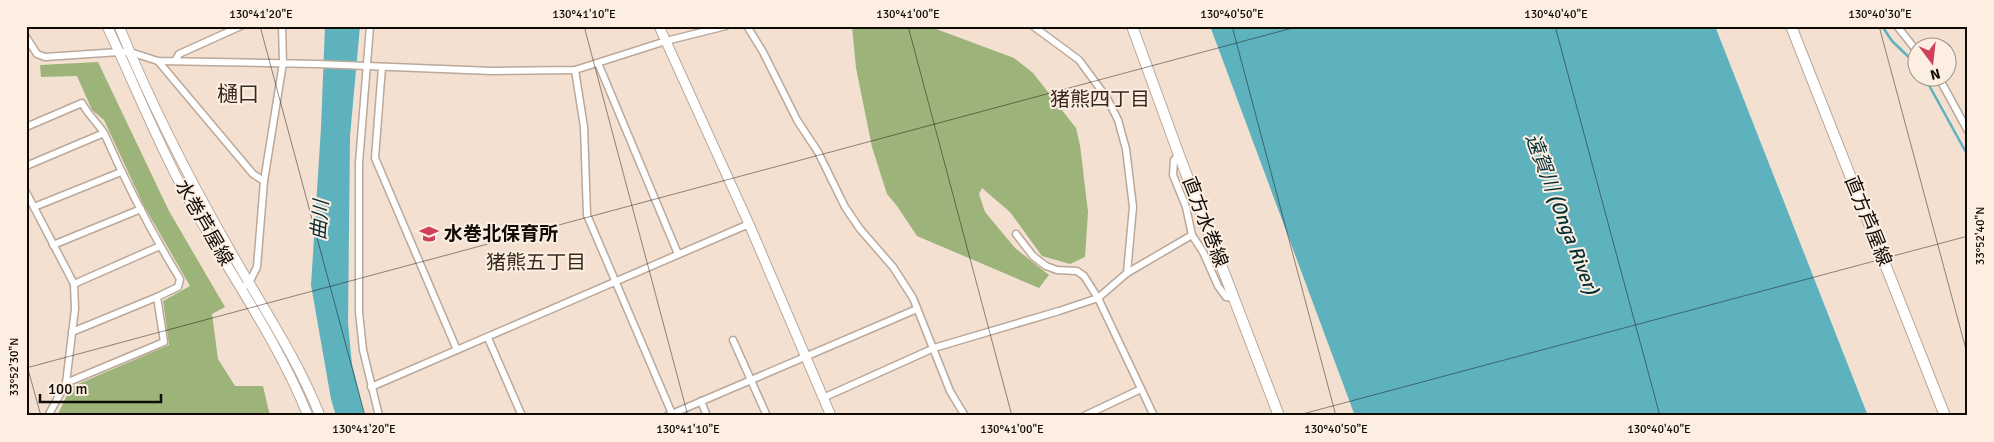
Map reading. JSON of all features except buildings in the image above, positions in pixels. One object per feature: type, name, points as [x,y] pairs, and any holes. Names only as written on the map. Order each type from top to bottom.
[{"type":"main road","name":"水巻芦屋線","points":[[106,26],[152,128],[184,191],[296,363],[320,416]]},
{"type":"main road","name":"水巻芦屋線","points":[[119,26],[162,125],[245,286],[308,416]]},
{"type":"main road","points":[[659,26],[749,224],[831,416]]},
{"type":"main road","name":"直方水巻線","points":[[1132,26],[1179,156],[1280,416]]},
{"type":"main road","name":"直方芦屋線","points":[[1791,26],[1945,416]]},
{"type":"street","points":[[174,61],[180,54],[241,26]]},
{"type":"street","points":[[245,286],[257,267],[264,181],[283,63],[282,26]]},
{"type":"street","points":[[370,26],[359,163],[359,312],[363,350],[379,416]]},
{"type":"street","points":[[26,38],[37,54],[45,57],[130,52],[158,61],[317,64],[492,71],[575,70],[666,41],[726,26]]},
{"type":"street","points":[[747,26],[763,52],[797,120],[818,152],[845,207],[860,229],[893,267],[913,298],[950,392],[965,416]]},
{"type":"street","points":[[1032,26],[1079,60],[1107,98],[1118,120],[1126,149],[1133,208],[1127,273]]},
{"type":"street","points":[[1897,26],[1906,38]]},
{"type":"street","points":[[158,61],[253,174],[264,181]]},
{"type":"street","points":[[598,63],[678,254]]},
{"type":"street","points":[[382,67],[375,158],[457,350]]},
{"type":"street","points":[[575,70],[584,127],[587,215],[671,415],[701,400],[917,309]]},
{"type":"street","points":[[1944,88],[1968,131]]},
{"type":"street","points":[[26,127],[82,103],[88,115],[97,122],[104,133],[121,172],[160,246],[180,279],[178,287],[72,332]]},
{"type":"street","points":[[26,166],[104,133]]},
{"type":"street","points":[[1179,156],[1174,160],[1173,174],[1186,207],[1192,235],[1203,252],[1218,286],[1226,297],[1234,298]]},
{"type":"street","points":[[34,207],[121,172]]},
{"type":"street","points":[[26,192],[74,284],[75,309],[66,383],[48,416]]},
{"type":"street","points":[[54,244],[141,209]]},
{"type":"street","points":[[371,387],[749,224]]},
{"type":"street","points":[[1016,234],[1033,256],[1046,266],[1057,270],[1077,271],[1084,276],[1098,298],[1154,416]]},
{"type":"street","points":[[824,398],[934,348],[1098,298],[1127,273],[1192,235]]},
{"type":"street","points":[[74,284],[160,246]]},
{"type":"street","points":[[66,383],[164,342],[157,297]]},
{"type":"street","points":[[488,338],[522,416]]},
{"type":"street","points":[[733,340],[767,416]]},
{"type":"street","points":[[1084,416],[1141,389]]},
{"type":"street","points":[[701,400],[707,416]]},
{"type":"green space","points":[[852,26],[928,26],[1014,58],[1033,73],[1076,128],[1080,145],[1088,212],[1085,257],[1070,264],[1042,256],[1010,212],[982,188],[979,194],[985,212],[1015,248],[1049,275],[1039,288],[917,236],[887,194],[872,147],[856,68]]},
{"type":"green space","points":[[98,62],[169,211],[225,307],[212,314],[218,359],[235,386],[263,386],[270,416],[57,416],[71,387],[169,345],[163,301],[190,286],[143,204],[104,120],[92,110],[77,76],[41,77],[40,65]]},
{"type":"water","name":"曲川","points":[[325,26],[360,26],[350,136],[348,323],[352,364],[365,416],[336,416],[331,399],[311,285],[321,128]]},
{"type":"water","name":"遠賀川 (Onga River)","points":[[1210,26],[1715,26],[1868,416],[1355,416]]},
{"type":"waterway","points":[[1882,26],[1892,41],[1906,54]]},
{"type":"waterway","points":[[1931,88],[1968,156]]},
{"type":"place","name":"水巻北保育所","points":[[429,234]]},
{"type":"district","name":"樋口","points":[[238,94]]},
{"type":"district","name":"猪熊四丁目","points":[[1100,99]]},
{"type":"district","name":"猪熊五丁目","points":[[536,262]]}]
